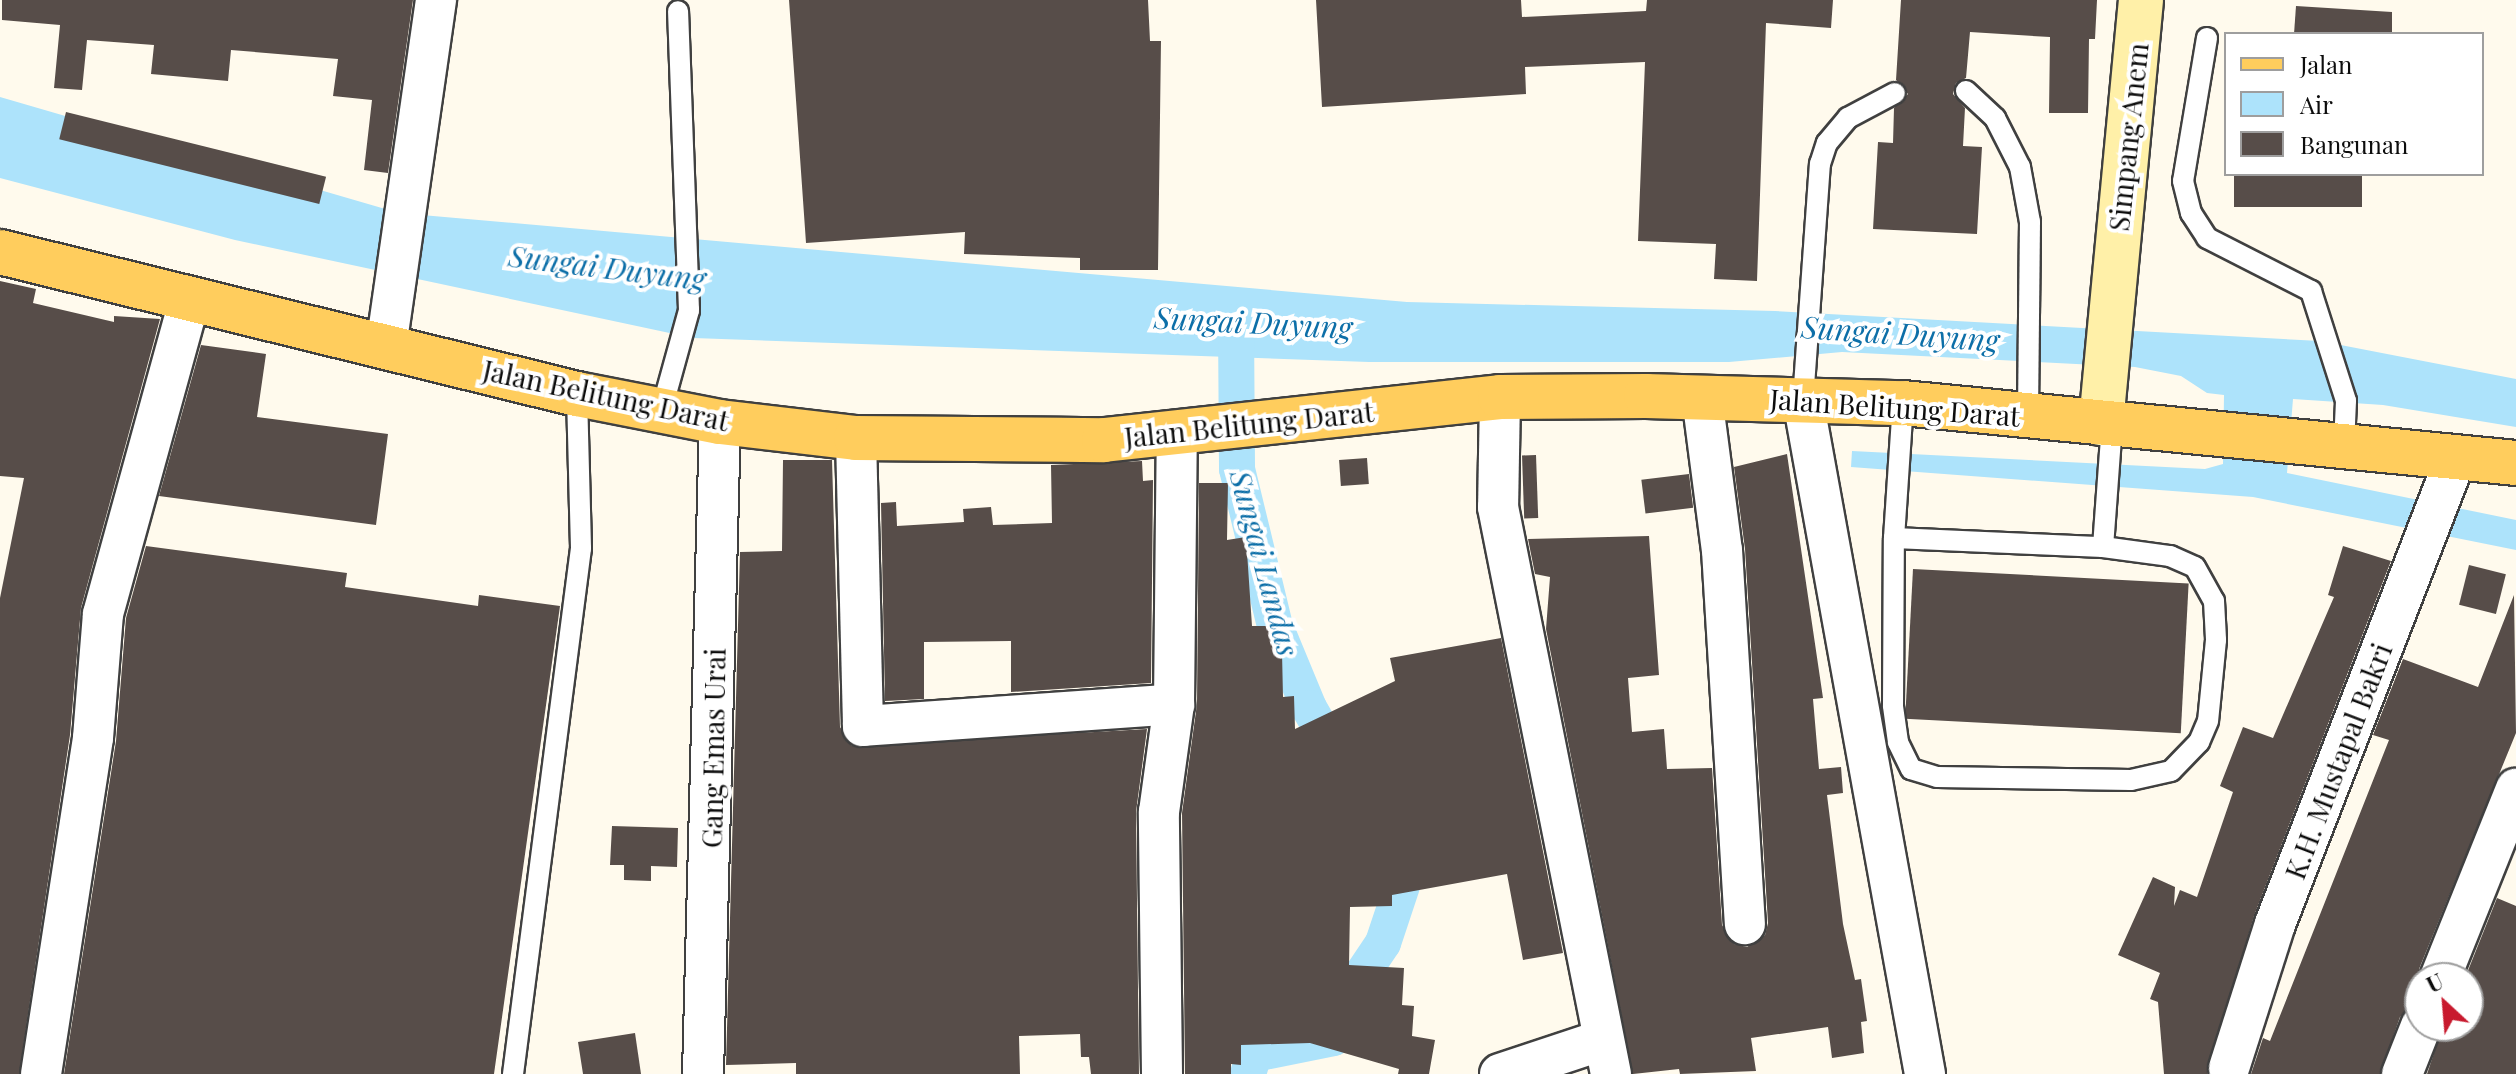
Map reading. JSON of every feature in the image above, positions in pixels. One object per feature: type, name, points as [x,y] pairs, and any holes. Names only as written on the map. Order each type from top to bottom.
[{"type":"main road","name":"Jalan Belitung Darat","points":[[0,252],[189,301],[577,394],[720,422],[856,438],[1039,443],[1500,397],[1702,397],[1903,403],[2516,463]]},
{"type":"street","points":[[386,347],[409,213],[420,91],[436,0]]},
{"type":"street","name":"Simpang Anem","points":[[2107,424],[2105,373],[2141,0]]},
{"type":"street","points":[[41,1074],[93,738],[103,614],[189,301]]},
{"type":"street","points":[[1500,397],[1498,507],[1606,1057],[1500,1074]]},
{"type":"street","points":[[1702,397],[1722,550],[1745,924]]},
{"type":"street","points":[[1803,400],[1925,1074]]},
{"type":"street","name":"Gang Emas Urai","points":[[703,1074],[720,422]]},
{"type":"street","points":[[1162,1074],[1159,812],[1213,428]]},
{"type":"street","points":[[856,438],[863,726],[1174,704]]},
{"type":"street","name":"K.H. Mustapal Bakri","points":[[2229,1068],[2275,924],[2456,458]]},
{"type":"street","points":[[2449,962],[2499,878],[2516,789]]},
{"type":"street","points":[[2402,1074],[2415,1042]]},
{"type":"lane","points":[[661,412],[689,310],[678,11]]},
{"type":"lane","points":[[2207,38],[2183,181],[2191,213],[2207,238],[2311,291],[2346,401],[2332,444]]},
{"type":"lane","points":[[1966,91],[1995,118],[2020,167],[2030,222],[2028,416]]},
{"type":"lane","points":[[1803,400],[1820,164],[1827,143],[1858,111],[1895,93]]},
{"type":"lane","points":[[513,1074],[581,548],[577,394]]},
{"type":"lane","points":[[1894,538],[2103,547],[2170,556],[2195,567],[2208,584],[2214,601],[2215,678],[2199,742],[2171,771],[2131,780],[1937,777],[1911,769],[1898,742],[1893,705],[1894,538],[1903,403]]},
{"type":"lane","points":[[2103,547],[2107,424]]},
{"type":"water","name":"Sungai Duyung","points":[[0,97],[399,213],[1407,302],[1775,311],[2320,341],[2516,379],[2516,427],[2383,405],[2293,399],[2287,473],[2516,520],[2516,550],[2253,497],[1851,467],[1852,451],[2205,469],[2223,464],[2224,395],[2207,393],[2181,376],[2135,367],[1842,352],[1729,362],[1369,362],[693,338],[235,240],[0,178]]},
{"type":"building","points":[[2,0],[413,0],[388,173],[364,170],[372,100],[333,96],[338,59],[231,50],[228,81],[151,74],[154,45],[87,40],[82,90],[54,88],[60,25],[2,20]]},
{"type":"building","points":[[789,0],[1148,0],[1150,41],[1161,41],[1158,270],[1080,270],[1080,258],[964,254],[965,232],[806,243]]},
{"type":"building","points":[[1316,0],[1521,0],[1522,17],[1646,11],[1647,0],[1833,0],[1831,28],[1766,23],[1757,281],[1714,279],[1716,244],[1638,241],[1645,62],[1525,67],[1526,94],[1322,107]]},
{"type":"building","points":[[1901,0],[2097,0],[2095,39],[2089,39],[2088,113],[2049,113],[2050,37],[1970,32],[1966,78],[1956,83],[1953,94],[1965,108],[1963,146],[1982,147],[1977,234],[1873,229],[1878,142],[1893,143],[1894,108],[1908,94],[1896,80]]},
{"type":"building","points":[[2296,6],[2392,12],[2392,32],[2294,32]]},
{"type":"building","points":[[66,112],[326,177],[319,204],[59,139]]},
{"type":"building","points":[[2234,176],[2362,176],[2362,207],[2234,207]]},
{"type":"building","points":[[0,281],[36,289],[33,303],[114,322],[114,316],[160,319],[81,608],[70,735],[19,1074],[0,1074],[0,598],[24,478],[0,476]]},
{"type":"building","points":[[201,345],[266,354],[257,417],[388,434],[376,525],[159,496]]},
{"type":"building","points":[[1787,454],[1823,698],[1813,699],[1819,769],[1841,767],[1843,793],[1827,795],[1843,924],[1855,980],[1861,979],[1867,1021],[1861,1022],[1864,1053],[1832,1058],[1828,1027],[1751,1038],[1756,1071],[1680,1074],[1679,1069],[1633,1074],[1546,629],[1550,577],[1535,574],[1528,539],[1649,536],[1659,675],[1628,678],[1632,732],[1664,729],[1667,769],[1712,768],[1722,925],[1734,944],[1747,947],[1765,935],[1768,923],[1745,549],[1734,467]]},
{"type":"building","points":[[1522,455],[1536,455],[1538,518],[1524,518]]},
{"type":"building","points":[[1367,458],[1369,484],[1341,486],[1339,460]]},
{"type":"building","points":[[783,460],[832,460],[840,727],[852,746],[1147,729],[1136,812],[1139,1074],[1091,1074],[1089,1057],[1081,1057],[1080,1034],[1019,1036],[1020,1074],[796,1074],[796,1063],[726,1065],[740,552],[782,551]]},
{"type":"building","points":[[1142,461],[1143,481],[1153,480],[1151,683],[1011,692],[1011,641],[924,642],[924,699],[885,701],[881,503],[896,502],[897,526],[964,522],[963,509],[991,507],[993,525],[1052,523],[1051,465]]},
{"type":"building","points":[[1689,474],[1693,508],[1646,514],[1641,480]]},
{"type":"building","points":[[1199,483],[1228,483],[1227,540],[1246,537],[1252,626],[1274,626],[1274,652],[1282,652],[1283,697],[1294,696],[1295,729],[1395,681],[1390,658],[1501,638],[1563,953],[1523,960],[1507,874],[1392,895],[1392,906],[1350,907],[1349,965],[1404,968],[1402,1005],[1414,1006],[1412,1036],[1435,1040],[1429,1074],[1398,1074],[1399,1069],[1310,1043],[1241,1045],[1241,1065],[1231,1064],[1231,1074],[1185,1074],[1182,813],[1197,704]]},
{"type":"building","points":[[146,546],[347,573],[345,587],[478,606],[479,595],[560,606],[494,1074],[64,1074],[116,741],[126,618]]},
{"type":"building","points":[[2343,546],[2391,561],[2254,916],[2207,1074],[2164,1074],[2158,1002],[2150,999],[2160,973],[2118,955],[2153,877],[2175,887],[2174,906],[2180,890],[2197,897],[2233,792],[2220,786],[2243,727],[2273,738],[2334,597],[2328,595]]},
{"type":"building","points":[[2469,565],[2506,574],[2496,614],[2459,605]]},
{"type":"building","points":[[1913,569],[2189,583],[2181,733],[1905,719]]},
{"type":"building","points":[[2514,595],[2516,733],[2422,962],[2404,962],[2404,1014],[2400,1017],[2380,1074],[2251,1074],[2263,1038],[2270,1041],[2389,740],[2373,735],[2403,659],[2478,687]]},
{"type":"building","points":[[612,826],[678,828],[677,867],[651,866],[651,881],[624,880],[624,865],[610,865]]},
{"type":"building","points":[[2497,898],[2516,906],[2516,1074],[2427,1074],[2438,1042],[2484,1042],[2484,962],[2471,962]]},
{"type":"building","points":[[635,1033],[641,1074],[583,1074],[578,1042]]},
{"type":"waterway","name":"Sungai Landas","points":[[1236,322],[1237,469],[1275,626],[1309,708],[1340,762]]},
{"type":"waterway","name":"Sungai Landas","points":[[1248,1074],[1254,1054],[1333,1038],[1336,1013],[1383,943],[1404,880],[1401,845]]}]
